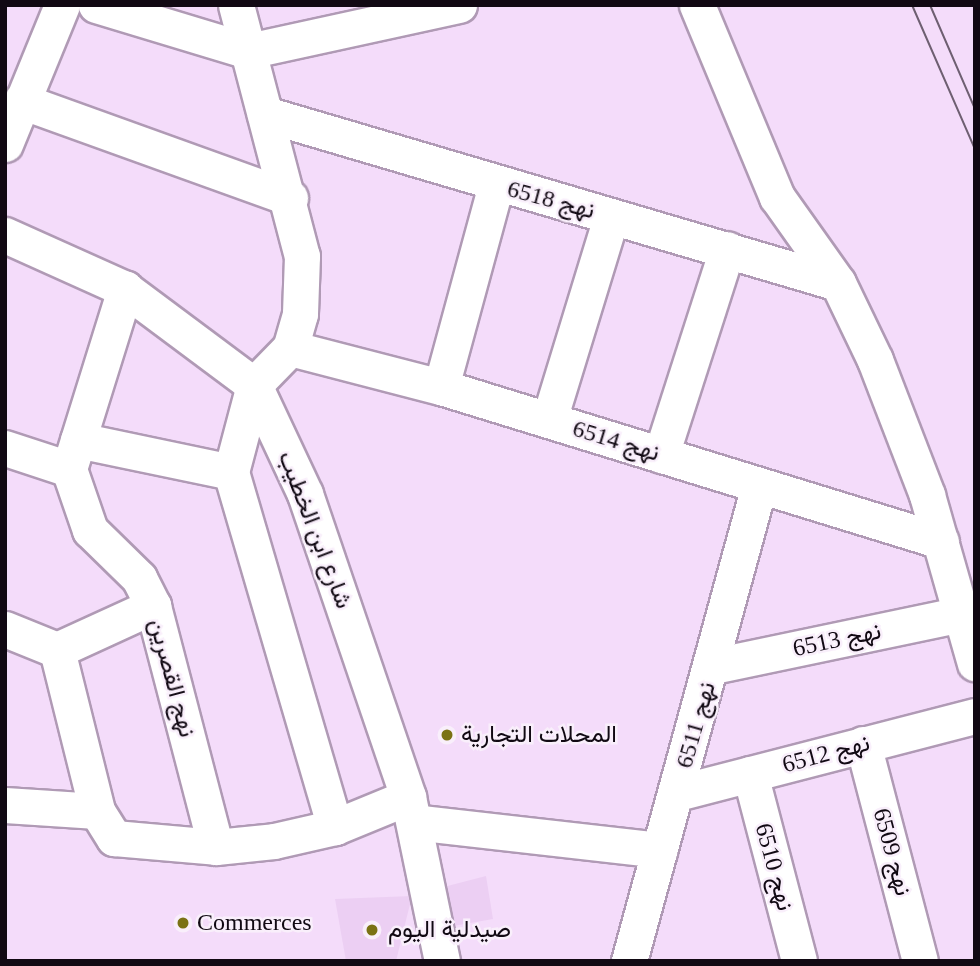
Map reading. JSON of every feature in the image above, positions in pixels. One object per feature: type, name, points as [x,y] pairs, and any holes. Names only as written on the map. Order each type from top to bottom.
[{"type":"street","points":[[5,144],[62,5]]},
{"type":"street","points":[[96,5],[248,51],[346,17],[459,5]]},
{"type":"street","points":[[236,5],[290,198],[302,256],[300,314],[290,348],[254,385],[231,472],[335,827]]},
{"type":"street","points":[[697,5],[773,188],[838,283],[894,405],[941,541],[975,663]]},
{"type":"street","points":[[21,101],[290,198]]},
{"type":"street","name":"نهج 6518","points":[[265,114],[496,185],[727,249],[838,283]]},
{"type":"street","points":[[441,387],[496,185]]},
{"type":"street","points":[[549,420],[611,217]]},
{"type":"street","name":"شارع ابن الخطيب","points":[[5,235],[125,289],[254,385],[305,494],[411,809],[432,955]]},
{"type":"street","points":[[661,455],[727,249]]},
{"type":"street","points":[[73,455],[125,289]]},
{"type":"street","name":"نهج 6514","points":[[290,348],[441,387],[758,488],[941,541]]},
{"type":"street","points":[[5,448],[231,472]]},
{"type":"street","name":"نهج القصرين","points":[[73,455],[90,530],[139,578],[153,606],[216,847]]},
{"type":"street","name":"نهج 6511","points":[[629,961],[713,666],[758,488]]},
{"type":"street","points":[[5,629],[57,650],[153,606]]},
{"type":"street","name":"نهج 6513","points":[[713,666],[961,614]]},
{"type":"street","points":[[57,650],[97,811],[103,828],[123,842],[216,847],[335,827],[411,809],[659,850]]},
{"type":"street","name":"نهج 6512","points":[[677,793],[975,716]]},
{"type":"street","name":"نهج 6509","points":[[863,744],[920,961]]},
{"type":"street","name":"نهج 6510","points":[[750,774],[799,961]]},
{"type":"street","points":[[5,805],[97,811]]},
{"type":"shaded area","points":[[486,876],[493,919],[442,928],[432,890]]},
{"type":"shaded area","name":"صيدلية اليوم","points":[[412,896],[396,961],[346,961],[335,899]]},
{"type":"tram line","points":[[912,5],[975,149]]},
{"type":"tram line","points":[[930,5],[975,109]]},
{"type":"place","name":"المحلات التجارية","points":[[447,735]]},
{"type":"place","name":"Commerces","points":[[183,923]]},
{"type":"place","name":"صيدلية اليوم","points":[[372,930]]}]
